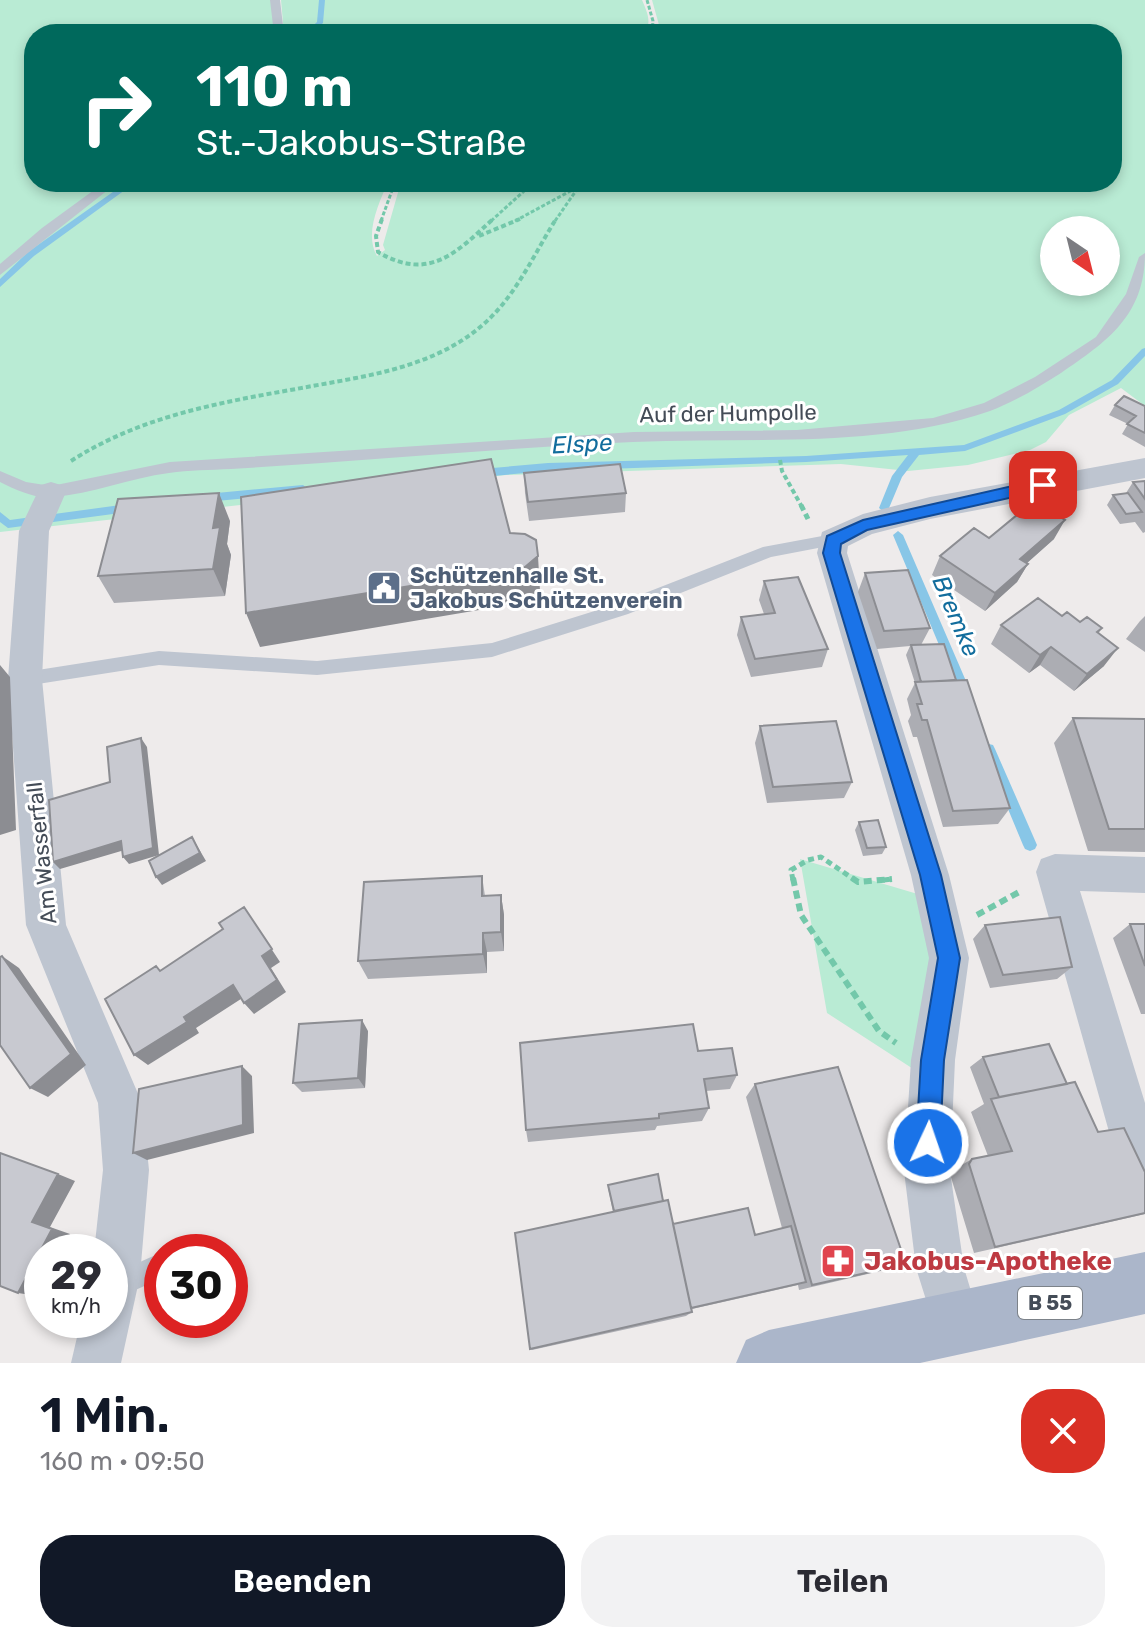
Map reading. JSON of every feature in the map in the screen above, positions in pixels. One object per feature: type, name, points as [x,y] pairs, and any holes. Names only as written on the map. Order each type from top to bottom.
[{"type":"main road","name":"B 55","points":[[769,1363],[1145,1283]]},
{"type":"street","points":[[956,1324],[940,1268],[927,1171],[933,1060],[949,958],[930,875],[832,553],[833,540],[863,525],[930,508],[1145,468]]},
{"type":"street","name":"Am Wasserfall","points":[[43,511],[25,679],[46,925],[120,1103],[126,1170],[118,1234]]},
{"type":"street","points":[[1145,875],[1055,872],[1145,1178]]},
{"type":"street","name":"Am Wasserfall","points":[[96,1363],[102,1338]]},
{"type":"lane","points":[[275,0],[278,24]]},
{"type":"lane","points":[[0,271],[46,231],[99,192]]},
{"type":"lane","name":"Auf der Humpolle","points":[[43,511],[170,467],[634,437],[797,435],[934,423],[989,406],[1040,380],[1101,340],[1133,294],[1145,257]]},
{"type":"lane","points":[[0,476],[23,487],[43,511]]},
{"type":"lane","points":[[25,679],[159,658],[317,668],[492,650],[622,609],[769,551],[833,540]]},
{"type":"lane","points":[[128,1290],[144,1278]]},
{"type":"path","points":[[647,0],[653,24]]},
{"type":"path","points":[[391,192],[376,236],[378,252],[401,265],[422,266],[447,257],[475,238],[523,192]]},
{"type":"path","points":[[475,238],[527,216],[567,192]]},
{"type":"path","points":[[43,511],[70,461],[109,436],[230,402],[408,367],[463,340],[490,316],[516,286],[575,192]]},
{"type":"path","points":[[781,465],[812,526],[833,540]]},
{"type":"path","points":[[930,875],[858,882],[821,857],[808,860],[791,870],[801,915],[879,1031],[903,1049],[933,1060]]},
{"type":"path","points":[[942,926],[965,922],[1055,872]]},
{"type":"green space","points":[[0,0],[272,0],[273,24],[24,24],[24,192],[384,192],[372,228],[377,256],[385,250],[383,245],[398,192],[1122,192],[1122,24],[659,24],[652,0],[1145,0],[1145,406],[1121,388],[1069,415],[1046,442],[1030,450],[968,465],[908,471],[841,464],[506,475],[0,532]]},
{"type":"green space","points":[[281,0],[642,0],[648,17],[648,24],[283,24]]},
{"type":"green space","points":[[800,859],[931,898],[945,955],[921,1074],[827,1013]]},
{"type":"building","points":[[1124,396],[1145,406],[1145,433],[1127,424],[1136,416],[1115,405]]},
{"type":"building","points":[[491,459],[510,533],[525,534],[536,540],[538,556],[525,567],[246,613],[241,497]]},
{"type":"building","points":[[620,464],[626,493],[528,502],[524,473]]},
{"type":"building","points":[[1145,481],[1145,499],[1133,482]]},
{"type":"building","points":[[219,493],[213,528],[220,527],[213,569],[98,576],[118,499]]},
{"type":"building","points":[[1128,493],[1142,512],[1126,514],[1113,495]]},
{"type":"building","points":[[1034,501],[1065,520],[1020,559],[1028,564],[995,593],[940,556],[974,528],[989,538]]},
{"type":"building","points":[[908,570],[930,628],[884,631],[865,573]]},
{"type":"building","points":[[798,577],[828,649],[755,659],[741,617],[775,613],[764,581]]},
{"type":"building","points":[[1038,598],[1062,616],[1067,612],[1080,622],[1087,617],[1102,628],[1097,632],[1118,648],[1087,674],[1051,647],[1040,655],[1001,625]]},
{"type":"building","points":[[944,644],[956,680],[921,682],[911,645]]},
{"type":"building","points":[[967,680],[1010,808],[953,811],[927,720],[922,720],[917,704],[922,704],[915,682]]},
{"type":"building","points":[[1073,718],[1145,719],[1145,829],[1109,829]]},
{"type":"building","points":[[836,721],[852,782],[773,787],[760,726]]},
{"type":"building","points":[[141,738],[153,848],[123,857],[121,841],[53,862],[49,800],[110,782],[107,747]]},
{"type":"building","points":[[878,820],[886,847],[867,848],[859,822]]},
{"type":"building","points":[[192,837],[200,853],[156,877],[149,861]]},
{"type":"building","points":[[482,876],[482,896],[501,895],[501,932],[483,933],[483,954],[358,961],[364,882]]},
{"type":"building","points":[[244,907],[272,949],[262,956],[277,980],[244,1003],[233,985],[184,1017],[187,1022],[134,1055],[105,999],[156,966],[160,971],[223,929],[219,923]]},
{"type":"building","points":[[1060,917],[1072,967],[1003,975],[985,925]]},
{"type":"building","points":[[1130,924],[1145,924],[1145,966]]},
{"type":"building","points":[[2,956],[71,1054],[30,1088],[0,1045]]},
{"type":"building","points":[[362,1020],[358,1078],[293,1083],[299,1024]]},
{"type":"building","points":[[693,1024],[698,1051],[732,1048],[737,1075],[704,1079],[709,1108],[659,1114],[659,1118],[526,1130],[520,1043]]},
{"type":"building","points":[[1049,1044],[1067,1084],[999,1097],[983,1057]]},
{"type":"building","points":[[242,1066],[243,1125],[133,1153],[139,1089]]},
{"type":"building","points":[[838,1067],[906,1264],[812,1285],[755,1084]]},
{"type":"building","points":[[1075,1082],[1098,1132],[1124,1128],[1145,1172],[1145,1213],[995,1247],[969,1164],[972,1159],[1012,1151],[991,1099]]},
{"type":"building","points":[[0,1153],[58,1174],[32,1222],[52,1229],[49,1234],[24,1234],[24,1282],[18,1293],[0,1286]]},
{"type":"building","points":[[658,1174],[663,1201],[614,1211],[608,1185]]},
{"type":"building","points":[[668,1200],[692,1312],[530,1349],[515,1233]]},
{"type":"building","points":[[748,1208],[755,1235],[791,1226],[806,1282],[691,1308],[673,1224]]},
{"type":"waterway","points":[[319,24],[322,0]]},
{"type":"waterway","points":[[0,284],[31,254],[118,192]]},
{"type":"waterway","name":"Elspe","points":[[481,473],[548,467],[806,459],[965,448],[1062,412],[1115,382],[1145,351]]},
{"type":"waterway","name":"Bremke","points":[[884,508],[897,476],[915,453]]},
{"type":"waterway","name":"Elspe","points":[[206,498],[303,489]]},
{"type":"waterway","name":"Elspe","points":[[0,516],[8,524],[128,508]]},
{"type":"waterway","name":"Bremke","points":[[898,535],[966,695]]},
{"type":"waterway","name":"Bremke","points":[[989,749],[1030,845]]},
{"type":"place","name":"Schützenhalle St. Jakobus Schützenverein","points":[[384,588]]},
{"type":"place","name":"Jakobus-Apotheke","points":[[838,1261]]},
{"type":"route","points":[[928,1143],[933,1060],[949,958],[930,875],[832,553],[833,540],[863,525],[1043,485]]}]
